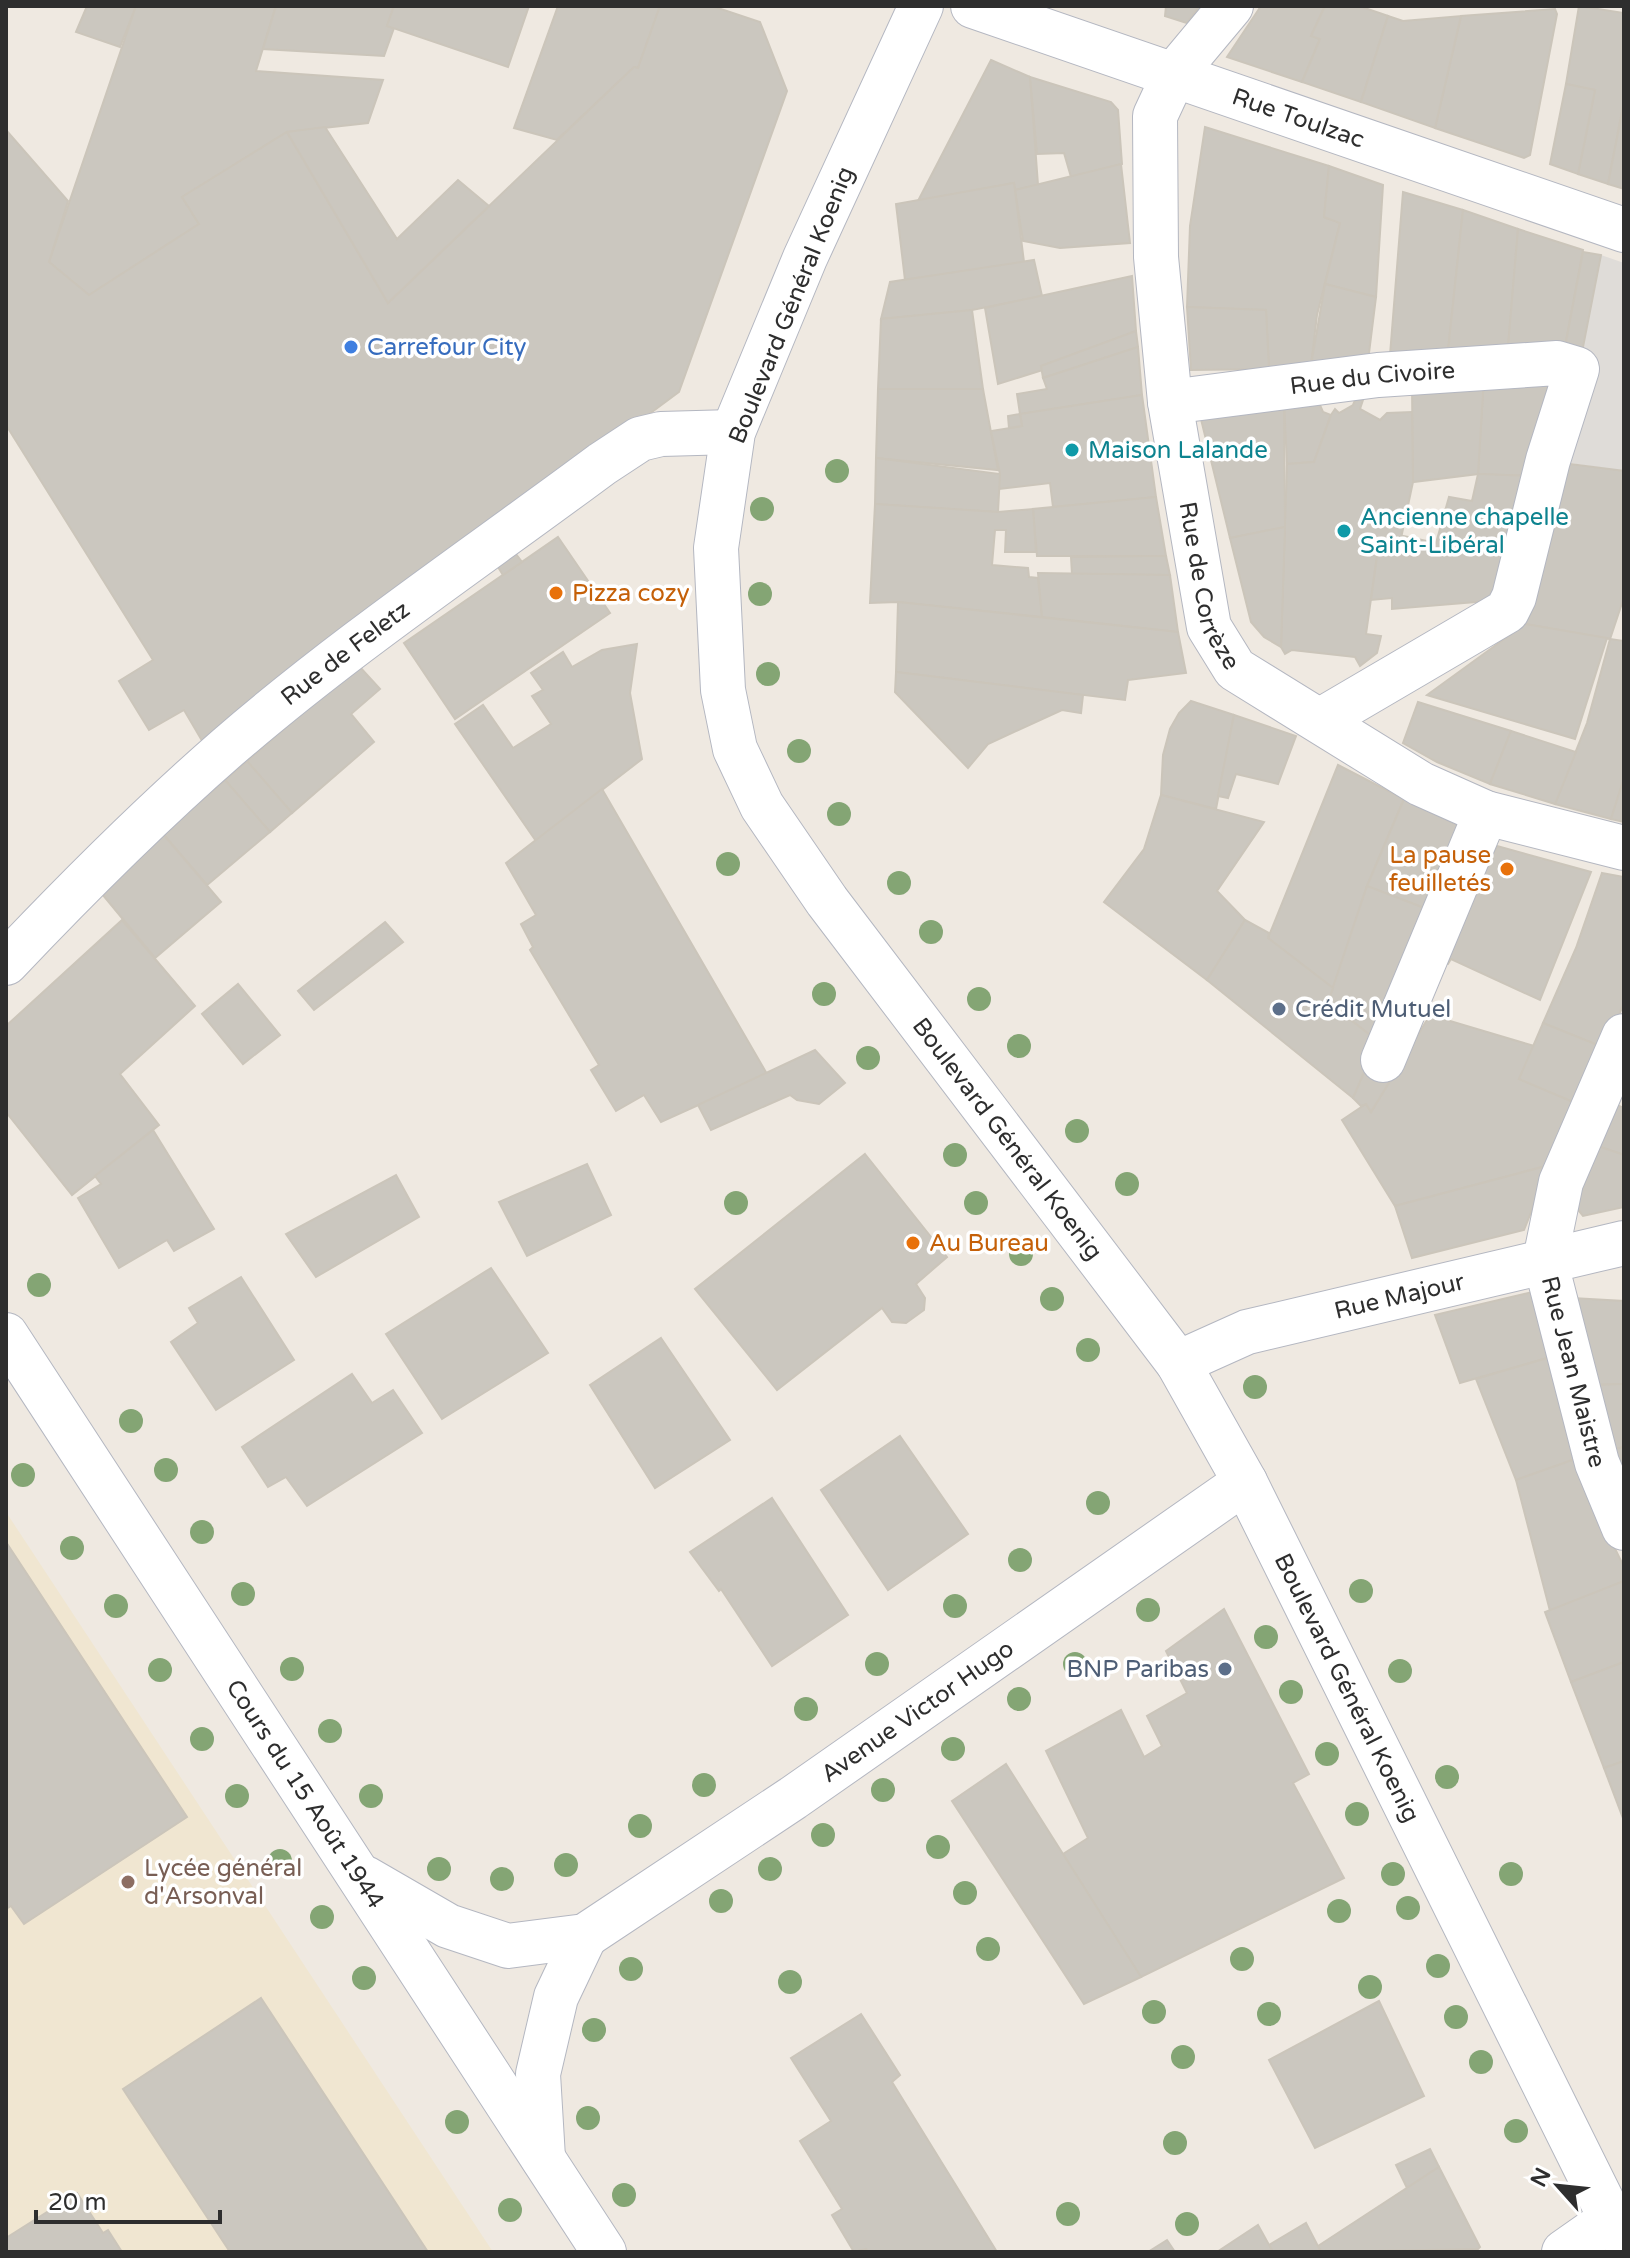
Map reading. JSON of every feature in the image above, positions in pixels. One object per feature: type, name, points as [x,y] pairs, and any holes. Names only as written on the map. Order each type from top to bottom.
[{"type":"street","name":"Boulevard Général Koenig","points":[[921,6],[805,258],[733,432],[716,548],[723,690],[735,749],[762,806],[827,901],[1178,1363],[1245,1482],[1617,2228]]},
{"type":"street","name":"Rue Toulzac","points":[[973,6],[1624,230]]},
{"type":"street","name":"Rue de Corrèze","points":[[1231,6],[1175,73],[1155,116],[1156,257],[1170,402],[1209,627],[1235,669],[1421,784],[1486,813],[1624,848]]},
{"type":"street","name":"Rue du Civoire","points":[[1170,402],[1378,375],[1557,363],[1577,369],[1548,460],[1514,597],[1507,611],[1321,720]]},
{"type":"street","name":"Rue de Feletz","points":[[6,963],[85,879],[230,746],[355,647],[602,464],[640,439],[661,434],[733,432]]},
{"type":"street","points":[[1383,1060],[1486,813]]},
{"type":"street","points":[[1545,1260],[1561,1182],[1624,1036]]},
{"type":"street","name":"Rue Majour","points":[[1178,1363],[1247,1332],[1624,1243]]},
{"type":"street","name":"Rue Jean Maistre","points":[[1545,1260],[1597,1463],[1624,1528]]},
{"type":"street","name":"Cours du 15 Août 1944","points":[[8,1342],[604,2252]]},
{"type":"street","name":"Avenue Victor Hugo","points":[[357,1873],[448,1926],[508,1946],[585,1936],[806,1789],[1245,1482]]},
{"type":"street","points":[[543,2160],[538,2074],[556,1997],[585,1936]]},
{"type":"street","points":[[1564,2252],[1617,2228]]},
{"type":"shaded area","points":[[1601,255],[1624,263],[1624,471],[1536,458],[1549,379],[1565,347],[1583,347]]},
{"type":"shaded area","name":"Lycée général d'Arsonval","points":[[6,1512],[493,2252],[6,2252]]},
{"type":"building","points":[[87,6],[136,6],[120,47],[76,32]]},
{"type":"building","points":[[136,6],[276,6],[256,71],[383,80],[368,123],[287,132],[182,197],[199,224],[89,295],[49,262]]},
{"type":"building","points":[[276,6],[394,6],[387,26],[394,28],[384,56],[263,49]]},
{"type":"building","points":[[394,6],[529,6],[508,67],[387,26]]},
{"type":"building","points":[[558,6],[660,6],[638,68],[634,67],[557,140],[514,128]]},
{"type":"building","name":"Carrefour City","points":[[660,6],[712,6],[760,22],[787,91],[679,392],[204,744],[184,710],[149,730],[119,681],[153,660],[6,425],[6,130],[68,201],[49,262],[89,295],[199,224],[182,197],[287,132],[388,303],[634,67],[638,68]]},
{"type":"building","points":[[1166,6],[1200,6],[1187,23],[1165,16]]},
{"type":"building","points":[[1261,6],[1325,6],[1311,36],[1320,39],[1302,82],[1227,57]]},
{"type":"building","points":[[1325,6],[1359,6],[1388,16],[1361,102],[1302,82],[1320,39],[1311,36]]},
{"type":"building","points":[[1579,6],[1624,13],[1624,102],[1608,184],[1578,174],[1595,90],[1566,84]]},
{"type":"building","points":[[1555,9],[1557,14],[1530,155],[1524,158],[1435,128],[1461,16]]},
{"type":"building","points":[[1388,16],[1403,21],[1461,16],[1435,128],[1361,102]]},
{"type":"building","points":[[991,60],[1030,77],[1038,185],[1015,190],[1014,183],[918,201]]},
{"type":"building","points":[[1030,77],[1111,102],[1118,110],[1122,164],[1071,177],[1064,153],[1037,154]]},
{"type":"building","points":[[1566,84],[1595,90],[1578,174],[1550,164]]},
{"type":"building","points":[[1624,102],[1624,189],[1608,184]]},
{"type":"building","points":[[325,127],[397,239],[458,180],[489,206],[388,303],[287,132]]},
{"type":"building","points":[[1205,127],[1329,166],[1324,217],[1340,223],[1317,315],[1311,365],[1269,369],[1266,310],[1187,307],[1190,226]]},
{"type":"building","points":[[1121,164],[1130,243],[1060,248],[1023,241],[1015,190]]},
{"type":"building","points":[[1329,166],[1383,185],[1376,297],[1325,284],[1340,223],[1324,217]]},
{"type":"building","points":[[1014,183],[1024,262],[905,280],[896,204]]},
{"type":"building","points":[[1403,192],[1463,210],[1448,351],[1390,355]]},
{"type":"building","points":[[1463,210],[1518,229],[1508,347],[1448,351]]},
{"type":"building","points":[[1518,229],[1583,250],[1565,347],[1508,347]]},
{"type":"building","points":[[1583,252],[1601,255],[1583,347],[1565,347]]},
{"type":"building","points":[[1034,260],[1042,296],[972,310],[881,319],[890,282]]},
{"type":"building","points":[[1132,276],[1136,331],[1041,366],[1043,370],[998,384],[985,308]]},
{"type":"building","points":[[1325,284],[1376,297],[1368,361],[1311,365]]},
{"type":"building","points":[[1187,307],[1266,310],[1269,369],[1191,370]]},
{"type":"building","points":[[972,310],[983,389],[878,389],[881,319]]},
{"type":"building","points":[[1136,331],[1138,347],[1043,378],[1041,366]]},
{"type":"building","points":[[1138,347],[1142,395],[1020,414],[1017,394],[1047,389],[1043,378]]},
{"type":"building","points":[[1484,377],[1549,379],[1532,476],[1478,474]]},
{"type":"building","points":[[1484,377],[1478,474],[1413,482],[1412,385]]},
{"type":"building","points":[[878,389],[983,389],[998,470],[876,458]]},
{"type":"building","name":"Maison Lalande","points":[[1142,395],[1156,497],[1053,507],[1050,483],[998,489],[1000,474],[991,431],[1022,426],[1020,414]]},
{"type":"building","points":[[1316,396],[1323,412],[1331,415],[1314,462],[1287,464],[1284,402]]},
{"type":"building","name":"Ancienne chapelle Saint-Libéral","points":[[1356,398],[1363,400],[1360,409],[1380,420],[1387,413],[1412,412],[1413,482],[1400,543],[1379,542],[1366,634],[1381,636],[1377,653],[1360,666],[1355,657],[1292,650],[1285,654],[1281,647],[1287,464],[1314,462],[1331,415],[1335,409],[1339,413],[1353,405]]},
{"type":"building","points":[[1284,402],[1285,527],[1230,538],[1200,415]]},
{"type":"building","points":[[1020,414],[1022,426],[1009,428],[1008,416]]},
{"type":"building","points":[[876,458],[1000,474],[998,512],[875,504]]},
{"type":"building","points":[[1562,463],[1624,471],[1624,597],[1610,639],[1525,624]]},
{"type":"building","points":[[1478,474],[1532,476],[1500,600],[1392,609],[1392,598],[1371,600],[1379,542],[1400,543],[1403,536],[1436,543],[1449,497],[1472,501]]},
{"type":"building","points":[[1156,497],[1166,556],[1037,556],[1033,509]]},
{"type":"building","points":[[875,504],[998,512],[1033,509],[1036,552],[1005,552],[1006,530],[995,530],[992,565],[1028,568],[1029,577],[1038,578],[1042,617],[898,602],[870,603]]},
{"type":"building","points":[[1285,527],[1281,647],[1264,637],[1251,622],[1230,538]]},
{"type":"building","points":[[558,537],[610,613],[455,719],[404,643]]},
{"type":"building","points":[[513,550],[522,562],[503,575],[495,562]]},
{"type":"building","points":[[1166,556],[1170,575],[1072,574],[1071,557]]},
{"type":"building","points":[[1038,573],[1170,575],[1178,632],[1042,617]]},
{"type":"building","points":[[898,602],[1178,632],[1186,673],[1128,680],[1125,700],[896,672]]},
{"type":"building","points":[[1525,624],[1607,638],[1575,739],[1427,695]]},
{"type":"building","points":[[1610,639],[1624,641],[1624,779],[1611,819],[1555,804],[1587,723]]},
{"type":"building","points":[[637,644],[630,693],[642,759],[536,841],[455,724],[483,705],[513,748],[551,724],[532,696],[543,690],[531,673],[563,652],[572,667],[602,650]]},
{"type":"building","points":[[358,665],[380,689],[351,714],[374,742],[292,813],[247,761]]},
{"type":"building","points":[[896,672],[1083,695],[1081,713],[1062,710],[988,744],[968,768],[895,692]]},
{"type":"building","points":[[1191,701],[1234,715],[1216,809],[1161,795],[1163,755],[1170,729]]},
{"type":"building","points":[[1418,702],[1511,731],[1490,784],[1437,762],[1403,743]]},
{"type":"building","points":[[1234,715],[1296,736],[1278,784],[1236,774],[1228,798],[1218,796]]},
{"type":"building","points":[[1511,731],[1576,752],[1555,804],[1490,784]]},
{"type":"building","points":[[247,761],[292,813],[270,832],[225,780]]},
{"type":"building","points":[[1338,765],[1404,799],[1367,886],[1333,988],[1268,938]]},
{"type":"building","points":[[225,780],[270,832],[207,885],[163,834]]},
{"type":"building","points":[[1624,781],[1624,822],[1611,819]]},
{"type":"building","points":[[602,789],[767,1074],[661,1122],[644,1095],[616,1111],[591,1070],[599,1065],[530,950],[533,947],[521,924],[536,915],[506,863]]},
{"type":"building","points":[[1161,795],[1264,822],[1217,891],[1245,920],[1207,980],[1104,902],[1144,849]]},
{"type":"building","points":[[1404,799],[1466,829],[1432,911],[1367,886]]},
{"type":"building","points":[[163,834],[221,902],[155,958],[98,889]]},
{"type":"building","points":[[1497,846],[1591,872],[1540,1000],[1451,959],[1448,964],[1443,963]]},
{"type":"building","points":[[1602,873],[1624,877],[1624,1003],[1605,1048],[1543,1023],[1576,948]]},
{"type":"building","points":[[1367,886],[1432,911],[1380,1043],[1328,1002]]},
{"type":"building","points":[[122,920],[195,1006],[120,1074],[159,1125],[72,1195],[6,1112],[6,1026]]},
{"type":"building","points":[[1245,920],[1269,933],[1268,938],[1333,988],[1328,1002],[1380,1043],[1353,1098],[1207,980]]},
{"type":"building","points":[[385,922],[403,942],[314,1010],[298,991]]},
{"type":"building","points":[[238,984],[280,1035],[243,1064],[202,1014]]},
{"type":"building","points":[[1430,1015],[1534,1046],[1519,1079],[1578,1104],[1550,1165],[1395,1206],[1342,1120],[1366,1104],[1371,1112]]},
{"type":"building","points":[[1543,1023],[1605,1048],[1578,1104],[1519,1079]]},
{"type":"building","points":[[815,1050],[845,1083],[819,1104],[797,1100],[790,1095],[711,1130],[698,1105]]},
{"type":"building","points":[[1368,1063],[1390,1081],[1371,1112],[1366,1104],[1361,1106],[1353,1098]]},
{"type":"building","points":[[1614,1104],[1624,1108],[1624,1155],[1597,1146]]},
{"type":"building","points":[[153,1130],[214,1229],[174,1251],[167,1240],[119,1268],[78,1198],[101,1184],[95,1176]]},
{"type":"building","points":[[1595,1145],[1624,1155],[1624,1207],[1583,1216],[1570,1200]]},
{"type":"building","points":[[865,1154],[947,1257],[916,1284],[925,1298],[924,1310],[906,1323],[892,1322],[882,1308],[777,1390],[695,1289]]},
{"type":"building","points":[[587,1164],[611,1215],[527,1256],[499,1202]]},
{"type":"building","points":[[1550,1165],[1524,1230],[1412,1258],[1395,1206]]},
{"type":"building","points":[[396,1175],[419,1217],[316,1277],[286,1234]]},
{"type":"building","points":[[491,1268],[548,1353],[442,1419],[386,1334]]},
{"type":"building","points":[[241,1277],[294,1360],[216,1410],[171,1342],[198,1323],[189,1308]]},
{"type":"building","points":[[1537,1291],[1554,1356],[1460,1383],[1435,1315]]},
{"type":"building","points":[[1572,1298],[1624,1301],[1624,1384],[1592,1385]]},
{"type":"building","points":[[661,1338],[730,1440],[655,1488],[590,1385]]},
{"type":"building","points":[[1554,1356],[1581,1457],[1516,1480],[1476,1379]]},
{"type":"building","points":[[352,1374],[372,1403],[393,1390],[422,1433],[307,1506],[286,1477],[268,1487],[242,1447]]},
{"type":"building","points":[[1624,1384],[1624,1447],[1610,1450],[1592,1385]]},
{"type":"building","points":[[900,1436],[968,1534],[888,1590],[821,1490]]},
{"type":"building","points":[[1624,1447],[1624,1491],[1610,1450]]},
{"type":"building","points":[[1581,1457],[1598,1514],[1624,1567],[1624,1581],[1550,1611],[1516,1480]]},
{"type":"building","points":[[772,1498],[848,1615],[772,1666],[721,1589],[719,1591],[690,1552]]},
{"type":"building","points":[[6,1542],[187,1817],[24,1924],[11,1906],[6,1909]]},
{"type":"building","points":[[1624,1581],[1624,1662],[1571,1682],[1545,1612]]},
{"type":"building","points":[[1224,1609],[1309,1774],[1293,1783],[1344,1878],[1141,1977],[1063,1854],[1088,1838],[1046,1751],[1121,1710],[1144,1757],[1162,1746],[1147,1716],[1187,1693],[1166,1651]]},
{"type":"building","points":[[1624,1662],[1624,1761],[1604,1768],[1571,1682]]},
{"type":"building","points":[[1624,1761],[1624,1821],[1604,1768]]},
{"type":"building","points":[[1006,1764],[1141,1977],[1084,2004],[952,1801]]},
{"type":"building","points":[[261,1998],[428,2252],[230,2252],[123,2089]]},
{"type":"building","points":[[1379,2001],[1424,2096],[1315,2148],[1269,2060]]},
{"type":"building","points":[[861,2014],[900,2075],[892,2082],[997,2252],[868,2252],[866,2249],[854,2252],[832,2215],[842,2209],[800,2141],[831,2121],[791,2058]]},
{"type":"building","points":[[1430,2149],[1439,2167],[1407,2188],[1396,2165]]},
{"type":"building","points":[[1439,2167],[1480,2247],[1478,2249],[1321,2252],[1318,2246]]},
{"type":"building","points":[[77,2193],[103,2233],[108,2230],[122,2252],[6,2252],[6,2238]]},
{"type":"building","points":[[1306,2223],[1321,2252],[1273,2252],[1269,2245]]},
{"type":"building","points":[[1258,2225],[1273,2252],[1217,2252]]},
{"type":"building","points":[[1167,2240],[1175,2252],[1148,2252]]},
{"type":"place","name":"Carrefour City","points":[[351,347]]},
{"type":"place","name":"Maison Lalande","points":[[1072,450]]},
{"type":"place","name":"Ancienne chapelle Saint-Libéral","points":[[1344,531]]},
{"type":"place","name":"Pizza cozy","points":[[556,593]]},
{"type":"place","name":"La pause feuilletés","points":[[1507,869]]},
{"type":"place","name":"Crédit Mutuel","points":[[1279,1009]]},
{"type":"place","name":"Au Bureau","points":[[913,1243]]},
{"type":"place","name":"BNP Paribas","points":[[1225,1669]]},
{"type":"place","name":"Lycée général d'Arsonval","points":[[128,1882]]}]
